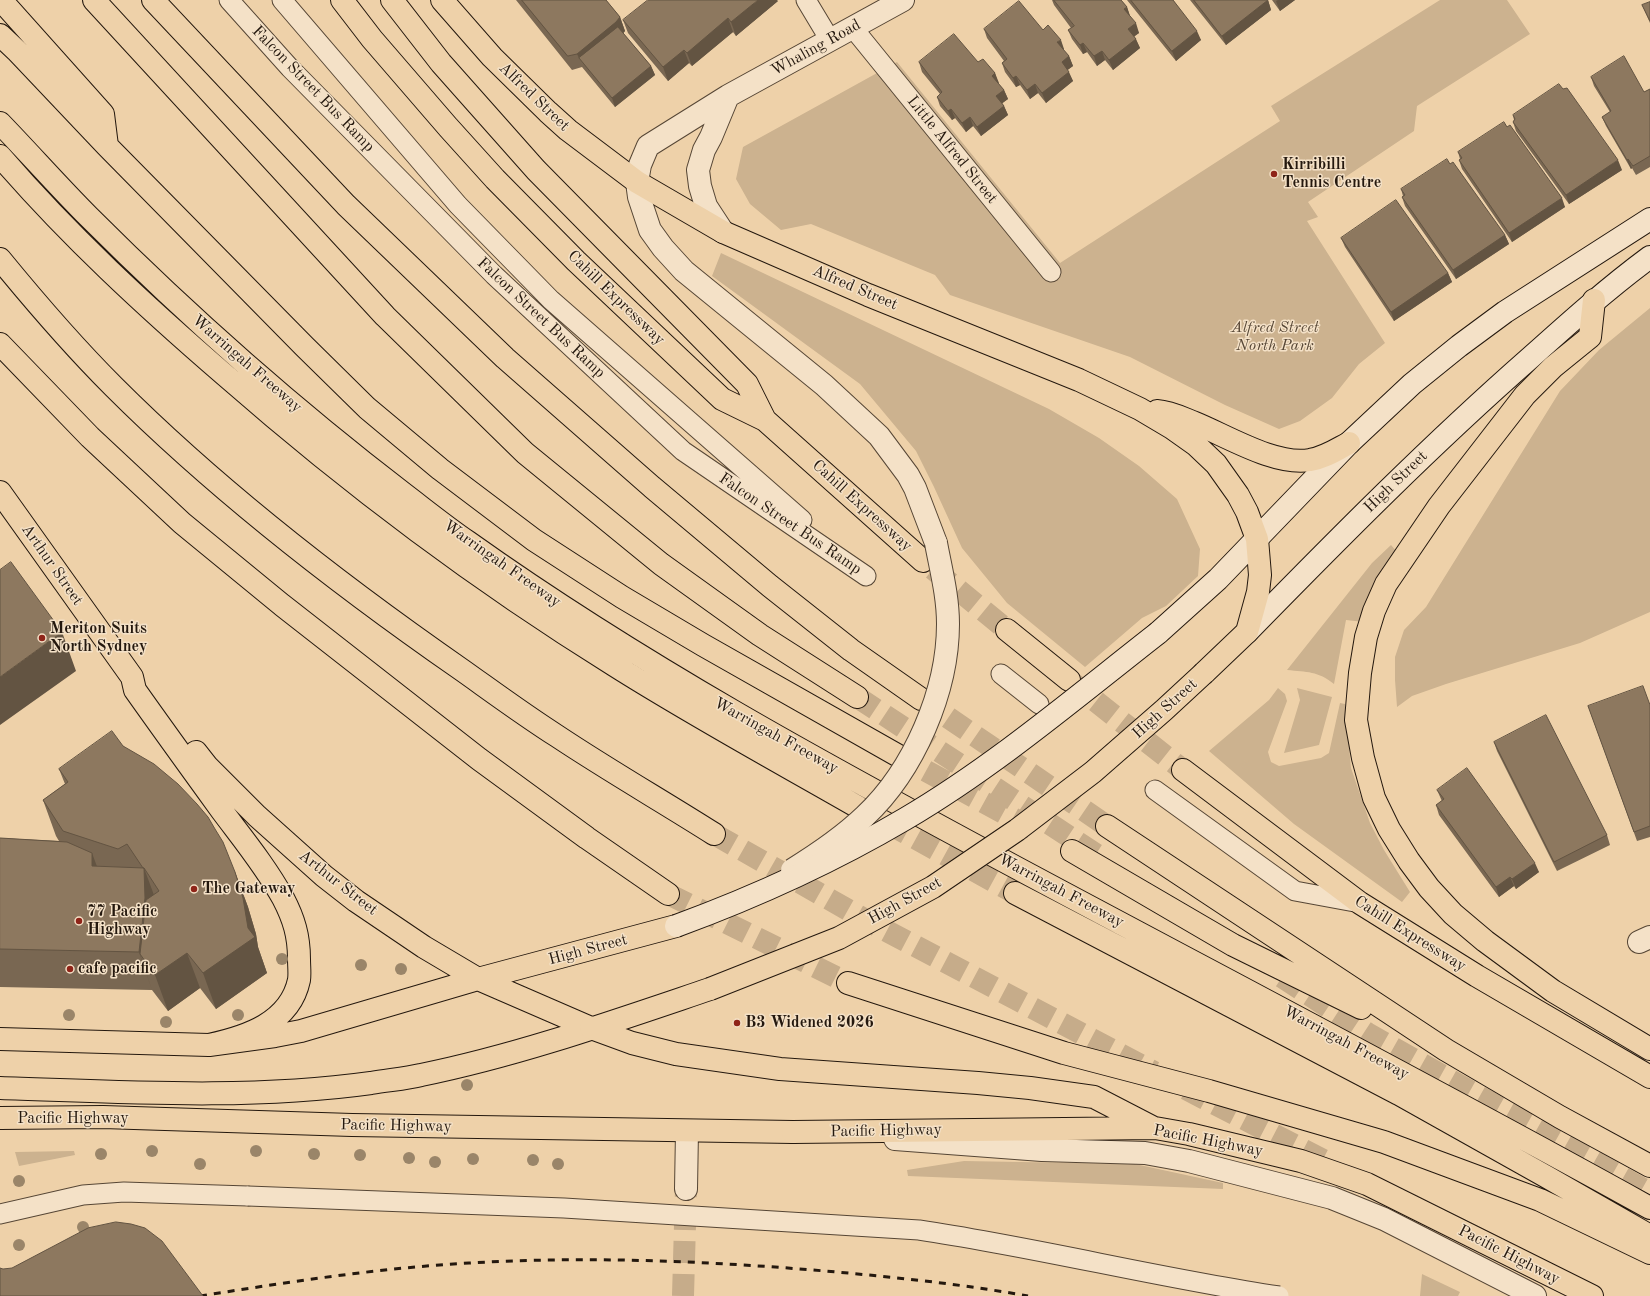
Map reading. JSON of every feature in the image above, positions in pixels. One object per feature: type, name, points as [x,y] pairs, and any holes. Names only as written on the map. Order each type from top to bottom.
[{"type":"main road","points":[[1,0],[103,114],[107,146]]},
{"type":"main road","points":[[94,0],[385,316],[525,453],[667,568],[760,635],[857,697]]},
{"type":"main road","points":[[153,0],[346,205],[505,358],[652,487],[770,586],[851,650],[921,699]]},
{"type":"main road","name":"Cahill Expressway","points":[[342,0],[372,39],[448,127],[495,179],[576,261],[722,399],[765,420],[923,561]]},
{"type":"main road","points":[[392,0],[441,63],[536,170],[747,384],[765,420]]},
{"type":"main road","name":"Alfred Street","points":[[442,0],[492,57],[548,112],[568,130],[637,182],[723,232],[868,295],[1079,380],[1140,409]]},
{"type":"main road","points":[[0,35],[107,146],[367,408],[446,473],[534,540],[622,597],[703,645],[897,755]]},
{"type":"main road","name":"Warringah Freeway","points":[[0,123],[86,214],[175,300],[272,387],[364,463],[465,540],[570,612],[689,687],[791,745],[1650,1208]]},
{"type":"main road","name":"Warringah Freeway","points":[[0,156],[85,248],[162,321],[282,425],[382,504],[468,567],[614,666],[858,807]]},
{"type":"main road","points":[[0,259],[113,386],[147,419],[232,494],[312,560],[393,622],[556,736],[647,791],[714,834]]},
{"type":"main road","points":[[1594,300],[1590,337],[1553,367],[1526,395],[1439,506],[1386,584],[1374,611],[1366,636],[1360,673],[1356,720],[1363,758],[1374,798],[1389,829],[1409,861],[1429,888],[1453,914],[1485,941],[1547,986],[1650,1048]]},
{"type":"main road","points":[[0,344],[90,437],[182,523],[282,605],[479,759],[587,838],[668,894]]},
{"type":"main road","points":[[1140,409],[1168,412],[1245,446],[1288,460],[1308,460],[1319,458],[1349,443]]},
{"type":"main road","points":[[1140,409],[1172,428],[1190,441],[1216,464],[1238,495],[1247,512],[1257,539],[1260,575],[1258,592],[1247,632]]},
{"type":"main road","name":"Arthur Street","points":[[0,492],[132,677],[135,690],[255,856],[283,898],[292,918],[299,940],[299,980],[293,998],[286,1010],[270,1023],[252,1033],[234,1040],[209,1045]]},
{"type":"main road","points":[[1007,630],[1069,680]]},
{"type":"main road","name":"High Street","points":[[591,1028],[710,989],[839,938],[933,887],[1017,830],[1093,772],[1164,710],[1247,632]]},
{"type":"main road","name":"Arthur Street","points":[[132,677],[146,682],[207,766],[233,794],[324,876],[356,901],[424,947],[478,980],[591,1028],[632,1043],[676,1054],[780,1069],[986,1084],[1030,1088],[1094,1097],[1155,1128]]},
{"type":"main road","name":"Cahill Expressway","points":[[1183,770],[1360,903],[1477,976],[1650,1077]]},
{"type":"main road","points":[[1106,826],[1446,1050],[1560,1117],[1650,1166]]},
{"type":"main road","points":[[1072,851],[1234,945],[1446,1050]]},
{"type":"main road","name":"Warringah Freeway","points":[[1015,893],[1399,1094],[1650,1236]]},
{"type":"main road","name":"High Street","points":[[478,980],[676,926]]},
{"type":"main road","points":[[0,1039],[209,1045],[301,1031],[478,980]]},
{"type":"main road","points":[[848,983],[1064,1053],[1209,1091],[1384,1142],[1540,1200],[1650,1253]]},
{"type":"main road","name":"Pacific Highway","points":[[0,1088],[229,1094],[292,1092],[343,1087],[420,1076],[499,1056],[591,1028]]},
{"type":"main road","name":"Pacific Highway","points":[[4,1120],[102,1117],[352,1125],[793,1132],[1155,1128],[1189,1134],[1287,1158],[1367,1184],[1592,1296]]},
{"type":"street","name":"Whaling Road","points":[[637,182],[640,165],[648,146],[728,96],[903,0]]},
{"type":"street","points":[[723,232],[706,206],[700,186],[698,170],[704,150],[728,96]]},
{"type":"street","name":"High Street","points":[[637,182],[639,197],[650,230],[663,248],[684,271],[824,385],[879,436],[908,474],[915,488],[936,543],[946,600],[948,625],[941,683],[926,724],[914,749],[887,791],[866,816],[846,833],[808,860],[772,883],[696,918]]},
{"type":"street","name":"High Street","points":[[676,926],[755,895],[822,865],[906,818],[967,779],[1021,740],[1158,633],[1199,597],[1349,443],[1412,384],[1459,346],[1505,312],[1650,219]]},
{"type":"street","name":"High Street","points":[[1247,632],[1386,492],[1465,416],[1594,300],[1650,257]]},
{"type":"street","points":[[686,1189],[687,1131]]},
{"type":"street","name":"Pacific Highway","points":[[793,1132],[1042,1150],[1145,1153],[1189,1161],[1332,1198],[1384,1219],[1535,1296]]},
{"type":"lane","name":"Falcon Street Bus Ramp","points":[[229,0],[290,68],[494,275],[683,451],[866,576],[551,300],[458,205],[282,0]]},
{"type":"lane","points":[[806,0],[830,40]]},
{"type":"lane","name":"Little Alfred Street","points":[[853,28],[1051,272]]},
{"type":"lane","points":[[1001,674],[1039,704]]},
{"type":"lane","points":[[1155,790],[1295,891],[1360,903]]},
{"type":"lane","points":[[0,1214],[83,1195],[124,1192],[572,1209],[919,1230],[972,1238],[1232,1292],[1279,1296]]},
{"type":"green space","name":"Alfred Street North Park","points":[[1440,0],[1507,0],[1530,34],[1417,106],[1414,131],[1308,202],[1318,217],[1307,221],[1385,343],[1359,364],[1332,398],[1300,421],[1279,429],[1225,405],[1130,357],[950,295],[935,275],[811,224],[781,230],[750,204],[736,179],[743,147],[897,62],[1060,263],[1280,121],[1271,106]]},
{"type":"green space","points":[[721,253],[1049,409],[1099,438],[1139,466],[1177,499],[1200,549],[1198,576],[1166,606],[1142,618],[1085,667],[1007,603],[962,548],[916,451],[860,384],[712,276]]},
{"type":"green space","points":[[1650,308],[1650,612],[1580,643],[1446,684],[1412,696],[1397,707],[1395,657],[1404,630],[1426,607],[1560,391],[1599,350]]},
{"type":"green space","points":[[1391,545],[1397,552],[1364,622],[1346,620],[1334,684],[1317,674],[1287,670],[1372,563]]},
{"type":"green space","points":[[1278,688],[1285,694],[1287,701],[1268,752],[1271,762],[1279,766],[1321,758],[1329,753],[1340,703],[1345,704],[1351,768],[1370,823],[1384,850],[1410,892],[1402,902],[1294,824],[1209,751],[1269,700]]},
{"type":"green space","points":[[1297,688],[1332,697],[1319,745],[1284,753],[1300,700]]},
{"type":"green space","points":[[74,1151],[75,1155],[19,1166],[15,1152]]},
{"type":"green space","points":[[964,1161],[1135,1164],[1223,1183],[1223,1189],[908,1176],[907,1170]]},
{"type":"green space","points":[[1422,1274],[1460,1292],[1458,1296],[1420,1296]]},
{"type":"building","points":[[522,0],[606,0],[620,17],[577,54],[568,56]]},
{"type":"building","points":[[648,0],[758,0],[731,22],[728,18],[687,53],[684,50],[663,67],[623,20]]},
{"type":"building","points":[[1054,0],[1121,0],[1127,7],[1124,9],[1136,23],[1128,29],[1136,39],[1109,60],[1102,51],[1094,56],[1083,43],[1080,45],[1068,30],[1074,26]]},
{"type":"building","points":[[1131,0],[1173,0],[1197,31],[1172,51]]},
{"type":"building","points":[[1194,0],[1268,0],[1222,36]]},
{"type":"building","points":[[1019,1],[1043,30],[1048,25],[1061,40],[1057,42],[1069,56],[1062,62],[1069,72],[1042,93],[1035,84],[1027,90],[1016,76],[1013,78],[1002,63],[1007,59],[984,29]]},
{"type":"building","points":[[1650,2],[1650,21],[1642,5]]},
{"type":"building","points":[[618,27],[651,66],[612,98],[579,58]]},
{"type":"building","points":[[954,34],[978,62],[983,59],[995,73],[992,76],[1004,90],[996,96],[1004,106],[977,127],[970,117],[962,123],[951,109],[948,111],[937,97],[942,92],[919,62]]},
{"type":"building","points":[[1624,56],[1644,92],[1650,89],[1650,156],[1633,166],[1628,159],[1627,160],[1602,117],[1611,111],[1591,77]]},
{"type":"building","points":[[1559,84],[1563,89],[1567,88],[1618,160],[1566,195],[1513,122],[1515,119],[1513,115]]},
{"type":"building","points":[[1504,122],[1507,127],[1510,125],[1562,198],[1509,233],[1459,160],[1462,158],[1458,152]]},
{"type":"building","points":[[1447,159],[1450,164],[1453,162],[1505,235],[1453,270],[1402,197],[1405,195],[1401,189]]},
{"type":"building","points":[[1396,200],[1448,273],[1391,312],[1341,238]]},
{"type":"building","points":[[11,562],[62,632],[0,677],[0,570]]},
{"type":"building","points":[[1643,686],[1650,705],[1650,826],[1634,832],[1588,706]]},
{"type":"building","points":[[1546,715],[1607,835],[1554,862],[1494,742]]},
{"type":"building","name":"The Gateway","points":[[112,731],[123,746],[154,764],[178,784],[197,804],[208,817],[223,842],[235,872],[243,898],[248,928],[255,937],[203,973],[187,953],[155,975],[140,954],[146,900],[159,891],[127,844],[118,849],[63,831],[43,800],[68,782],[59,769]]},
{"type":"building","points":[[1467,768],[1535,863],[1512,879],[1510,877],[1496,887],[1436,805],[1444,799],[1437,790]]},
{"type":"building","points":[[0,838],[67,842],[92,853],[92,866],[144,868],[145,898],[139,952],[0,949]]},
{"type":"building","points":[[116,1222],[145,1228],[162,1241],[203,1296],[0,1296],[0,1268],[12,1268],[88,1228]]},
{"type":"tunnel","points":[[933,569],[1007,630]]},
{"type":"tunnel","points":[[1070,681],[1183,770]]},
{"type":"tunnel","points":[[857,697],[1100,857]]},
{"type":"tunnel","points":[[921,699],[1107,826]]},
{"type":"tunnel","points":[[897,755],[1040,833]]},
{"type":"tunnel","points":[[858,807],[1015,893]]},
{"type":"tunnel","points":[[714,834],[866,920],[1154,1072]]},
{"type":"tunnel","points":[[668,894],[848,983]]},
{"type":"tunnel","points":[[1282,977],[1367,1033],[1650,1193]]},
{"type":"tunnel","points":[[1186,1089],[1329,1163]]},
{"type":"tunnel","points":[[683,1296],[686,1189]]},
{"type":"railway","points":[[200,1296],[402,1268],[469,1263],[558,1260],[692,1262],[825,1271],[927,1281],[1028,1296]]},
{"type":"place","name":"Kirribilli Tennis Centre","points":[[1274,174]]},
{"type":"place","name":"Meriton Suits North Sydney","points":[[42,638]]},
{"type":"place","name":"The Gateway","points":[[194,889]]},
{"type":"place","name":"77 Pacific Highway","points":[[79,921]]},
{"type":"place","name":"cafe pacific","points":[[70,969]]},
{"type":"place","name":"B3 Widened 2026","points":[[737,1023]]}]
